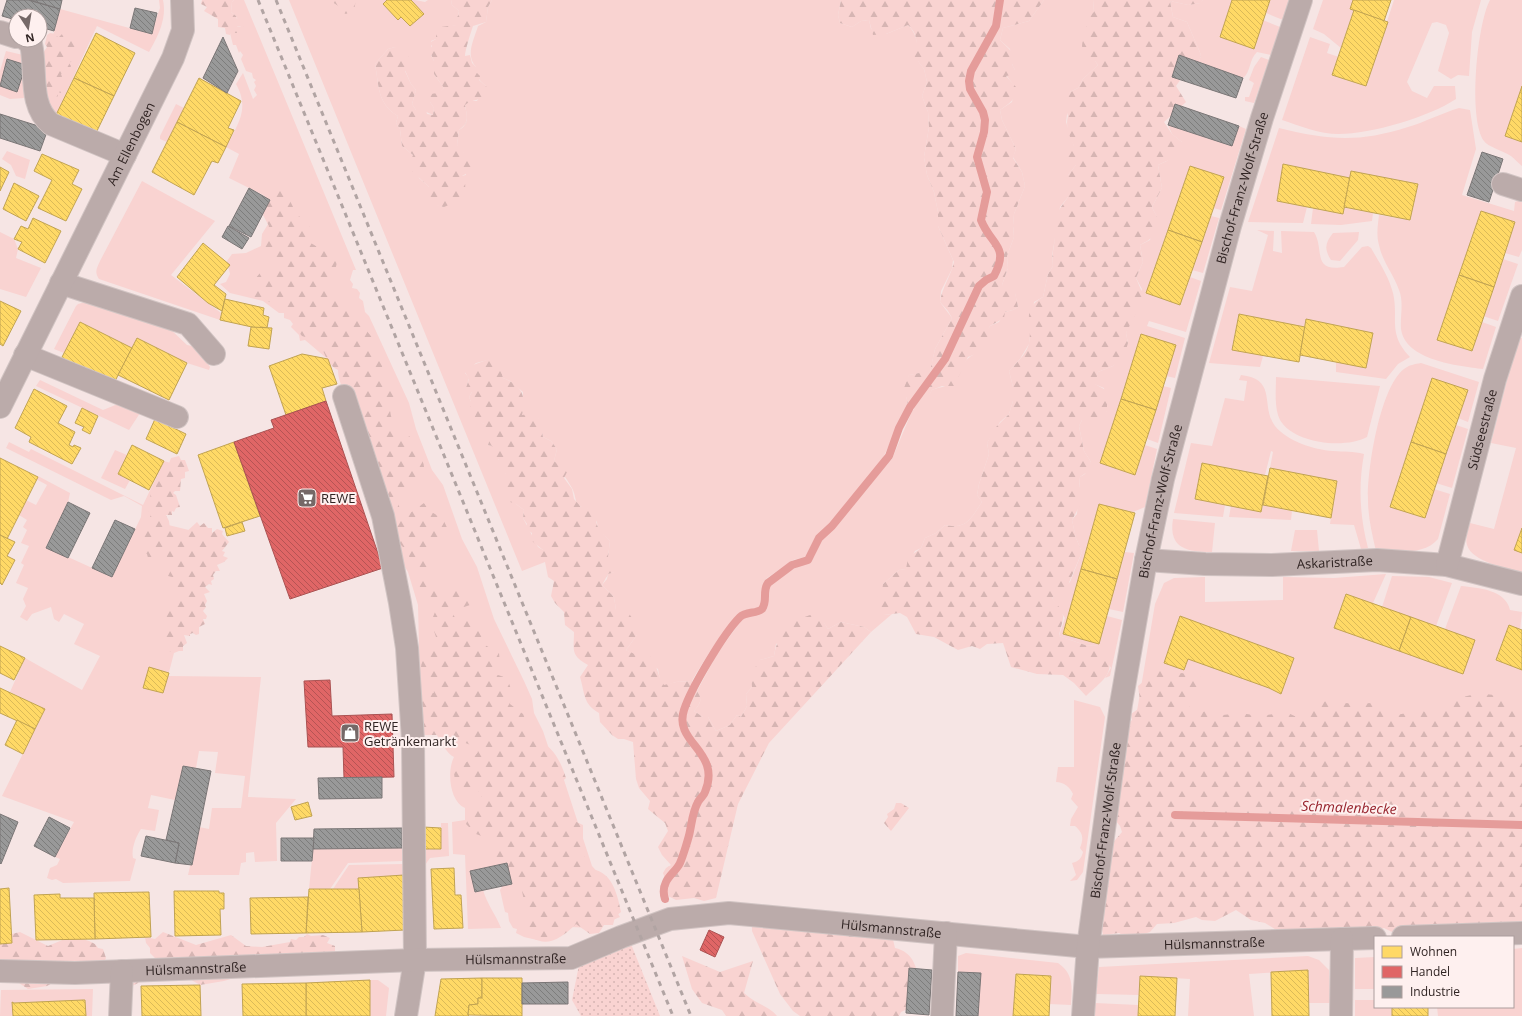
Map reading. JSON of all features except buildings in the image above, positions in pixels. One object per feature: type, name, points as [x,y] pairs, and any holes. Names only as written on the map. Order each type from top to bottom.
[{"type":"street","name":"Am Ellenbogen","points":[[0,407],[165,76],[179,42],[184,22],[182,0]]},
{"type":"street","name":"Bischof-Franz-Wolf-Straße","points":[[1083,1016],[1088,947],[1121,704],[1146,560],[1163,479],[1230,226],[1262,118],[1302,0]]},
{"type":"street","points":[[31,48],[37,99],[43,117],[51,124],[125,155]]},
{"type":"street","points":[[61,283],[188,324],[214,354]]},
{"type":"street","name":"Südseestraße","points":[[1447,565],[1495,379],[1522,296]]},
{"type":"street","points":[[25,355],[177,417]]},
{"type":"street","points":[[344,396],[383,516],[400,603],[410,682],[413,740],[415,960],[406,1016]]},
{"type":"street","name":"Askaristraße","points":[[1146,560],[1204,564],[1272,565],[1377,560],[1447,565],[1522,584]]},
{"type":"street","name":"Hülsmannstraße","points":[[0,970],[75,973],[415,960],[571,958],[621,937],[670,919],[729,913],[1088,947],[1374,938]]},
{"type":"street","points":[[942,1016],[946,933]]},
{"type":"street","points":[[1433,936],[1522,933]]},
{"type":"street","points":[[1341,1016],[1342,939]]},
{"type":"street","points":[[120,1016],[122,971]]},
{"type":"green space","points":[[159,0],[163,0],[163,21],[149,52],[97,26],[55,117],[45,104],[47,59],[60,9],[151,34],[160,8]]},
{"type":"green space","points":[[202,0],[234,0],[232,2],[231,12],[237,19],[241,19],[244,23],[243,27],[237,26],[237,33],[230,33],[230,35],[226,34],[225,28],[218,27],[218,19],[204,11],[207,7],[201,4]]},
{"type":"green space","points":[[234,0],[244,0],[356,270],[353,270],[350,280],[353,284],[352,288],[357,289],[360,293],[359,298],[363,301],[365,312],[369,316],[409,403],[416,429],[432,470],[443,485],[462,539],[477,567],[494,619],[532,699],[534,713],[543,731],[550,752],[564,780],[592,866],[603,878],[613,906],[620,917],[594,928],[571,927],[537,940],[524,937],[516,933],[517,929],[513,928],[509,921],[508,913],[505,912],[500,890],[502,887],[498,877],[471,871],[475,892],[483,890],[501,928],[468,929],[465,855],[453,854],[452,822],[465,820],[465,808],[456,799],[451,785],[450,777],[454,757],[449,754],[438,736],[429,730],[421,728],[418,605],[408,572],[400,559],[381,475],[374,463],[344,373],[305,340],[300,341],[299,335],[291,327],[293,324],[290,320],[284,318],[284,313],[279,313],[263,301],[230,293],[220,284],[226,282],[230,274],[227,261],[232,254],[246,253],[261,246],[262,234],[276,211],[269,198],[229,178],[239,154],[226,147],[241,116],[242,101],[236,84],[243,73],[253,99],[257,95],[254,90],[256,86],[254,82],[256,80],[253,78],[252,73],[246,71],[241,59],[243,55],[240,51],[239,53],[236,45],[233,45],[230,33],[237,33],[236,26],[241,27],[236,16],[231,12],[232,2]]},
{"type":"green space","points":[[289,0],[415,0],[425,2],[428,0],[451,0],[452,5],[459,11],[456,25],[448,27],[437,35],[436,39],[431,41],[431,55],[434,61],[434,74],[444,88],[430,102],[434,108],[433,115],[422,110],[416,110],[412,104],[416,90],[411,84],[395,47],[388,49],[375,64],[378,87],[383,100],[386,106],[398,116],[396,123],[400,129],[402,146],[413,155],[419,178],[429,187],[433,204],[444,207],[462,176],[466,175],[464,153],[457,145],[459,130],[465,125],[467,119],[465,105],[469,101],[477,101],[486,86],[477,76],[476,67],[471,58],[471,47],[478,26],[486,22],[488,7],[492,0],[841,0],[838,15],[840,23],[852,27],[861,21],[869,20],[871,29],[886,34],[908,25],[914,33],[916,37],[918,61],[924,69],[927,82],[922,96],[928,112],[929,127],[924,157],[927,175],[934,192],[938,212],[938,226],[953,260],[952,269],[941,291],[940,302],[952,318],[935,349],[930,372],[909,375],[906,396],[908,405],[880,464],[846,503],[837,516],[814,540],[805,557],[793,560],[767,578],[763,585],[761,604],[758,608],[747,610],[737,617],[722,634],[692,681],[676,682],[664,686],[660,680],[658,669],[626,650],[637,635],[616,610],[614,597],[602,585],[607,579],[608,574],[614,572],[608,557],[610,541],[598,530],[597,522],[588,509],[577,503],[572,488],[554,461],[557,449],[551,441],[543,437],[539,419],[530,415],[522,415],[523,392],[510,381],[503,378],[492,359],[476,363],[465,373],[469,378],[467,385],[472,392],[469,397],[479,420],[484,424],[492,436],[488,445],[492,446],[506,474],[506,482],[516,504],[524,510],[523,518],[538,547],[543,550],[545,562],[522,571]]},
{"type":"green space","points":[[329,0],[356,0],[354,10],[346,14],[341,12],[340,7]]},
{"type":"green space","points":[[451,0],[492,0],[488,7],[486,22],[473,26],[465,53],[465,56],[470,55],[472,63],[476,67],[476,72],[480,76],[479,80],[486,86],[488,92],[483,97],[465,105],[467,119],[465,124],[459,130],[457,145],[463,148],[464,153],[471,156],[471,171],[462,176],[465,182],[465,187],[461,198],[454,199],[451,204],[444,207],[429,204],[429,187],[413,172],[409,166],[413,155],[402,146],[400,129],[396,123],[398,116],[386,106],[383,100],[378,87],[375,64],[388,49],[395,47],[408,55],[412,67],[405,71],[411,84],[416,90],[412,104],[416,110],[426,110],[427,114],[433,115],[434,108],[430,102],[430,94],[438,93],[444,88],[434,74],[434,61],[429,50],[432,46],[429,43],[436,39],[436,30],[441,27],[456,25],[455,19],[458,16],[459,11],[452,5]]},
{"type":"green space","points":[[841,0],[1044,0],[1029,21],[1003,28],[1000,40],[1016,56],[1012,64],[1015,74],[1006,76],[1016,87],[1015,95],[1009,103],[1000,110],[1002,120],[1016,149],[1013,158],[1022,172],[1025,186],[1014,214],[1014,237],[1007,256],[1008,268],[1002,285],[1012,286],[1015,292],[1018,307],[1005,312],[1004,318],[990,326],[987,333],[993,339],[984,345],[981,352],[968,357],[954,386],[942,386],[932,390],[924,406],[916,410],[908,405],[904,388],[909,375],[930,371],[935,349],[952,318],[940,302],[954,262],[938,226],[938,212],[934,192],[927,175],[924,157],[929,127],[928,112],[922,96],[927,82],[924,69],[914,56],[916,39],[914,32],[908,25],[886,34],[873,35],[869,20],[861,21],[852,27],[840,23],[838,15]]},
{"type":"green space","points":[[1044,0],[1093,0],[1094,12],[1088,32],[1095,61],[1098,65],[1083,79],[1078,88],[1070,92],[1066,122],[1074,146],[1076,165],[1068,175],[1068,197],[1060,207],[1052,256],[1053,266],[1048,274],[1043,297],[1034,302],[1029,344],[1020,359],[1009,371],[1013,387],[1013,401],[1009,414],[1000,422],[987,443],[989,454],[977,495],[982,502],[968,521],[959,526],[945,525],[936,533],[925,538],[921,548],[915,551],[906,569],[899,570],[883,584],[884,615],[892,614],[871,632],[864,627],[841,622],[828,629],[824,623],[776,644],[774,656],[760,660],[752,687],[746,694],[747,706],[741,717],[737,715],[730,725],[716,731],[708,717],[703,717],[694,711],[700,702],[700,697],[697,691],[717,654],[743,618],[763,613],[767,609],[768,591],[770,585],[785,573],[808,562],[814,557],[821,540],[892,459],[912,411],[929,395],[932,390],[948,385],[969,357],[973,355],[990,326],[999,322],[1005,312],[1018,307],[1015,293],[1002,285],[1008,268],[1007,256],[1014,237],[1014,214],[1025,186],[1022,172],[1013,157],[1016,149],[1002,120],[1000,110],[1012,102],[1015,87],[1006,75],[1015,70],[1012,64],[1010,49],[1000,40],[1003,28],[1029,21]]},
{"type":"green space","points":[[1093,0],[1203,0],[1201,3],[1188,5],[1170,1],[1173,17],[1187,22],[1201,55],[1198,66],[1183,76],[1176,86],[1186,102],[1164,122],[1172,134],[1182,142],[1182,149],[1171,159],[1158,165],[1162,188],[1152,207],[1159,226],[1154,236],[1140,245],[1143,262],[1136,278],[1144,297],[1126,333],[1128,343],[1125,353],[1113,366],[1098,372],[1095,384],[1111,393],[1107,402],[1107,411],[1095,423],[1082,420],[1079,426],[1084,451],[1091,462],[1090,470],[1080,477],[1079,487],[1083,493],[1080,505],[1072,520],[1076,538],[1082,552],[1065,592],[1057,594],[1052,598],[1063,616],[1059,636],[1085,645],[1099,646],[1106,654],[1109,661],[1108,674],[1086,696],[1074,683],[1063,675],[1037,674],[1011,667],[1003,643],[987,644],[980,649],[972,646],[958,650],[934,637],[916,634],[907,617],[900,613],[884,615],[876,611],[875,600],[882,592],[883,584],[899,570],[906,569],[908,558],[921,548],[925,538],[936,533],[945,525],[959,526],[968,521],[982,502],[977,495],[989,454],[987,443],[995,428],[1009,414],[1013,401],[1013,387],[1009,371],[1021,358],[1028,347],[1030,336],[1030,312],[1036,302],[1043,297],[1048,274],[1053,266],[1052,260],[1054,237],[1051,226],[1054,217],[1068,197],[1068,175],[1076,165],[1067,157],[1074,146],[1068,132],[1068,116],[1065,106],[1070,92],[1078,88],[1083,79],[1098,65],[1095,61],[1086,62],[1082,46],[1083,37],[1088,32],[1086,26],[1087,18],[1094,12]]},
{"type":"green space","points":[[1203,0],[1232,0],[1220,37],[1254,49],[1263,20],[1280,27],[1271,55],[1257,52],[1254,55],[1246,75],[1243,78],[1199,62],[1201,55],[1187,22],[1173,17],[1170,1],[1188,5],[1200,3]]},
{"type":"green space","points":[[1270,0],[1290,0],[1283,20],[1266,13]]},
{"type":"green space","points":[[1323,0],[1353,0],[1354,10],[1341,48],[1324,34],[1313,29]]},
{"type":"green space","points":[[1394,0],[1481,0],[1472,32],[1469,76],[1458,75],[1451,79],[1438,71],[1449,33],[1446,25],[1437,22],[1432,23],[1407,82],[1412,91],[1427,98],[1434,86],[1455,86],[1456,99],[1445,106],[1416,118],[1383,128],[1352,133],[1324,133],[1282,120],[1310,37],[1330,44],[1327,53],[1339,57],[1332,75],[1366,86]]},
{"type":"green space","points":[[1490,0],[1522,0],[1522,166],[1511,156],[1486,143],[1479,130],[1476,113],[1476,71],[1481,29],[1485,12]]},
{"type":"green space","points":[[68,32],[72,34],[74,33],[77,36],[75,38],[82,41],[81,46],[79,46],[79,51],[76,51],[77,55],[72,51],[69,54],[75,59],[69,63],[71,66],[65,70],[65,75],[63,73],[61,74],[62,77],[59,81],[64,85],[61,89],[63,91],[61,93],[58,92],[58,96],[51,101],[47,99],[39,62],[44,57],[43,53],[48,48],[48,34],[50,33],[56,34],[58,38],[63,33],[67,34]]},
{"type":"green space","points":[[6,51],[23,55],[28,84],[24,98],[10,99],[0,95],[0,71]]},
{"type":"green space","points":[[1261,57],[1269,60],[1254,103],[1245,101],[1245,97],[1249,97],[1254,83],[1249,80],[1254,67]]},
{"type":"green space","points":[[176,104],[184,108],[167,142],[160,139],[160,136]]},
{"type":"green space","points":[[1459,108],[1470,110],[1476,149],[1462,195],[1514,211],[1515,202],[1522,199],[1522,250],[1519,257],[1505,253],[1515,222],[1481,211],[1438,339],[1472,351],[1482,322],[1496,327],[1483,369],[1460,366],[1434,360],[1412,348],[1405,339],[1401,329],[1402,304],[1400,295],[1397,284],[1385,262],[1378,241],[1379,215],[1410,220],[1418,184],[1351,171],[1350,178],[1284,164],[1277,201],[1307,207],[1303,223],[1248,222],[1279,128],[1328,137],[1358,138],[1374,136],[1408,127]]},
{"type":"green space","points":[[1168,125],[1231,146],[1239,126],[1246,129],[1221,210],[1213,208],[1224,177],[1190,166],[1146,293],[1180,305],[1190,277],[1201,281],[1186,332],[1149,321],[1147,326],[1185,338],[1175,378],[1166,376],[1141,335],[1101,463],[1135,475],[1145,445],[1157,449],[1145,507],[1133,512],[1099,504],[1063,634],[1099,644],[1107,616],[1122,620],[1110,676],[1105,678],[1111,668],[1099,646],[1085,645],[1059,636],[1065,618],[1052,598],[1070,582],[1082,552],[1076,538],[1072,520],[1077,514],[1080,477],[1085,474],[1091,462],[1084,451],[1079,426],[1082,420],[1107,411],[1104,388],[1094,384],[1098,372],[1113,366],[1128,343],[1126,333],[1142,289],[1136,278],[1143,262],[1140,245],[1150,240],[1157,217],[1152,207],[1162,188],[1158,165],[1173,156],[1182,142],[1172,134]]},
{"type":"green space","points":[[7,151],[30,160],[25,179],[16,176],[11,165],[2,159]]},
{"type":"green space","points":[[142,181],[215,221],[171,275],[221,313],[220,320],[99,279],[97,277],[96,270],[100,261]]},
{"type":"green space","points":[[281,188],[299,216],[309,225],[311,232],[309,242],[328,253],[337,262],[335,271],[328,279],[329,290],[339,295],[348,308],[358,311],[365,328],[372,337],[372,344],[380,351],[386,378],[397,392],[390,410],[391,417],[396,428],[409,435],[416,453],[422,459],[424,473],[418,484],[398,502],[400,510],[407,515],[424,503],[430,511],[443,519],[449,532],[444,541],[419,557],[428,561],[426,581],[445,589],[459,589],[468,594],[470,605],[452,611],[455,618],[465,619],[476,623],[485,645],[499,653],[500,664],[495,674],[507,678],[511,689],[510,704],[523,714],[533,737],[540,740],[550,748],[564,771],[566,778],[559,784],[560,798],[570,806],[572,820],[583,825],[583,851],[588,869],[596,870],[602,873],[612,883],[615,890],[621,912],[615,917],[613,925],[604,925],[599,933],[590,934],[576,924],[562,936],[548,942],[535,939],[528,934],[521,926],[527,916],[520,881],[496,876],[492,861],[499,848],[498,842],[476,834],[466,824],[469,817],[481,804],[481,793],[478,791],[456,790],[454,773],[460,766],[478,752],[473,746],[463,742],[446,740],[439,735],[421,735],[419,692],[424,691],[434,693],[432,685],[426,680],[421,667],[422,661],[437,640],[431,622],[437,607],[420,590],[416,566],[410,560],[408,552],[400,544],[396,522],[387,515],[382,483],[397,479],[386,478],[377,470],[358,414],[373,398],[357,399],[345,391],[339,379],[338,370],[329,362],[321,347],[311,339],[302,336],[297,330],[301,324],[289,315],[293,313],[277,304],[254,298],[251,284],[260,273],[272,273],[279,269],[261,251],[269,226],[262,212],[261,204],[269,190]]},
{"type":"green space","points":[[1344,207],[1373,213],[1372,221],[1341,225],[1311,224],[1313,208]]},
{"type":"green space","points":[[1211,216],[1219,218],[1203,273],[1192,270]]},
{"type":"green space","points":[[1257,230],[1274,231],[1273,251],[1282,253],[1281,231],[1314,232],[1323,263],[1334,268],[1344,267],[1362,247],[1368,246],[1371,248],[1384,270],[1393,293],[1395,302],[1395,326],[1398,341],[1410,357],[1398,364],[1386,379],[1336,372],[1336,362],[1366,368],[1373,333],[1307,319],[1305,327],[1239,314],[1232,349],[1263,356],[1260,367],[1209,363],[1230,287],[1252,291],[1268,235]]},
{"type":"green space","points":[[0,232],[14,239],[18,249],[16,258],[41,268],[26,297],[0,289]]},
{"type":"green space","points":[[1359,232],[1358,240],[1340,261],[1331,260],[1327,253],[1326,246],[1333,233]]},
{"type":"green space","points":[[1503,259],[1518,264],[1498,321],[1483,316]]},
{"type":"green space","points":[[86,302],[169,328],[187,345],[197,347],[210,367],[209,370],[187,363],[137,338],[132,348],[80,322],[64,353],[54,349],[76,306]]},
{"type":"green space","points":[[1518,337],[1522,338],[1522,572],[1499,566],[1476,556],[1470,551],[1466,540],[1470,523],[1494,529],[1516,448],[1491,443]]},
{"type":"green space","points":[[492,358],[499,363],[503,378],[514,384],[521,392],[524,402],[522,415],[535,413],[539,419],[546,422],[542,432],[543,437],[551,441],[557,449],[554,461],[567,472],[564,478],[572,489],[574,499],[581,507],[585,503],[588,509],[593,507],[597,514],[596,522],[598,526],[602,533],[610,541],[608,557],[613,559],[611,562],[615,572],[608,574],[602,585],[614,597],[616,610],[627,611],[638,626],[637,635],[626,650],[641,657],[649,655],[654,662],[664,685],[676,682],[692,681],[700,696],[700,702],[694,711],[703,717],[708,717],[716,731],[730,725],[737,715],[741,717],[747,706],[746,694],[752,687],[751,674],[760,660],[774,656],[782,633],[797,620],[813,614],[821,618],[828,629],[841,622],[864,627],[871,632],[769,743],[738,804],[716,898],[704,901],[694,898],[676,900],[664,894],[662,889],[667,884],[663,873],[666,868],[671,865],[662,855],[658,847],[668,831],[665,823],[648,809],[650,801],[639,788],[636,779],[633,742],[618,739],[612,735],[600,722],[599,713],[590,706],[585,698],[580,677],[588,665],[578,658],[574,652],[574,632],[565,625],[564,612],[555,603],[551,596],[554,581],[548,577],[545,562],[539,557],[543,550],[532,541],[532,533],[526,529],[527,524],[523,518],[524,510],[516,504],[507,501],[508,496],[503,489],[506,482],[504,478],[506,474],[503,471],[498,471],[496,465],[499,463],[499,459],[494,459],[490,454],[492,446],[488,445],[491,436],[485,434],[483,429],[484,424],[474,418],[476,414],[470,406],[471,402],[469,397],[472,392],[468,392],[466,388],[469,379],[465,372],[473,365]]},
{"type":"green space","points":[[1421,363],[1479,382],[1468,422],[1458,418],[1467,390],[1432,378],[1390,506],[1424,518],[1434,489],[1450,494],[1438,539],[1425,548],[1418,550],[1401,552],[1376,551],[1369,519],[1368,486],[1377,430],[1388,393],[1396,379],[1404,369]]},
{"type":"green space","points":[[1241,375],[1260,382],[1266,394],[1271,418],[1275,426],[1286,436],[1309,447],[1364,454],[1361,478],[1361,502],[1363,525],[1368,548],[1361,549],[1354,525],[1330,524],[1337,481],[1270,468],[1273,452],[1271,451],[1265,475],[1202,463],[1195,499],[1225,505],[1223,517],[1174,513],[1191,443],[1212,446],[1225,398],[1244,401],[1247,381],[1239,380]]},
{"type":"green space","points":[[1276,377],[1380,386],[1367,437],[1358,441],[1333,443],[1320,442],[1296,434],[1287,428],[1280,420],[1278,415]]},
{"type":"green space","points":[[40,380],[103,410],[118,404],[140,413],[129,430],[36,386]]},
{"type":"green space","points":[[1163,386],[1171,388],[1158,443],[1147,439]]},
{"type":"green space","points":[[1456,425],[1468,429],[1452,488],[1436,483]]},
{"type":"green space","points":[[9,442],[29,452],[31,449],[143,505],[164,461],[174,464],[152,521],[205,534],[168,676],[261,677],[248,797],[296,799],[276,823],[277,861],[255,862],[254,852],[246,853],[246,862],[241,863],[239,875],[188,875],[199,827],[209,829],[212,808],[241,808],[245,776],[215,773],[218,752],[199,751],[196,768],[183,766],[175,800],[151,795],[148,808],[159,810],[155,831],[141,829],[137,835],[133,851],[133,858],[136,859],[130,881],[63,883],[56,879],[52,880],[47,878],[50,868],[57,865],[60,859],[55,857],[74,822],[2,796],[45,709],[10,692],[25,658],[82,690],[100,656],[74,644],[84,624],[64,614],[59,622],[54,619],[51,607],[32,614],[27,621],[20,617],[26,606],[23,599],[28,588],[16,583],[24,565],[21,563],[29,546],[21,543],[27,530],[23,527],[27,520],[19,515],[26,500],[36,505],[47,485],[36,479],[38,476],[70,493],[68,502],[46,547],[112,577],[141,517],[142,506],[124,496],[111,500],[6,448]]},
{"type":"green space","points":[[115,450],[127,455],[118,474],[130,480],[125,489],[101,478]]},
{"type":"green space","points":[[179,456],[181,460],[185,460],[189,471],[185,472],[185,478],[181,479],[180,491],[175,491],[173,493],[176,495],[180,507],[176,508],[174,512],[172,511],[172,515],[166,515],[169,521],[170,529],[175,529],[177,534],[180,534],[181,531],[184,534],[197,522],[200,526],[204,523],[208,528],[212,528],[212,533],[217,529],[223,531],[222,534],[229,542],[222,551],[225,552],[223,556],[228,558],[224,562],[217,565],[220,571],[216,571],[213,575],[214,579],[211,581],[212,585],[209,584],[205,587],[210,592],[204,594],[207,601],[205,605],[206,607],[203,611],[207,616],[206,619],[203,619],[205,624],[199,627],[199,634],[196,635],[193,633],[190,634],[190,636],[184,635],[187,643],[183,646],[183,651],[174,653],[169,651],[171,647],[161,634],[164,627],[169,628],[166,620],[169,620],[166,616],[169,611],[175,611],[174,607],[179,605],[177,601],[179,596],[176,595],[179,591],[176,589],[178,585],[171,581],[172,577],[168,576],[175,562],[173,561],[174,560],[172,557],[169,561],[166,555],[162,555],[160,558],[154,559],[153,557],[148,558],[147,554],[142,553],[141,551],[145,547],[139,543],[139,535],[144,535],[146,525],[152,526],[148,521],[151,515],[147,508],[150,505],[148,499],[151,499],[150,494],[153,494],[152,488],[156,488],[156,481],[160,479],[160,475],[164,472],[161,470],[162,467],[168,466],[171,458]]},
{"type":"green space","points":[[1263,505],[1292,511],[1291,520],[1229,517],[1231,506],[1261,512]]},
{"type":"green space","points":[[1173,519],[1215,523],[1212,552],[1195,551],[1182,547],[1177,543],[1172,529]]},
{"type":"green space","points":[[1295,530],[1317,530],[1319,551],[1291,551]]},
{"type":"green space","points":[[1125,552],[1134,553],[1123,612],[1109,609],[1112,592]]},
{"type":"green space","points":[[1386,574],[1373,603],[1382,607],[1392,576],[1429,577],[1452,583],[1436,626],[1445,629],[1461,586],[1490,591],[1503,598],[1510,610],[1522,612],[1520,630],[1509,626],[1496,660],[1522,670],[1522,769],[1134,729],[1155,604],[1164,583],[1174,578],[1205,577],[1205,602],[1283,600],[1283,577],[1334,578]]},
{"type":"green space","points":[[1161,667],[1170,671],[1200,675],[1202,689],[1198,697],[1188,700],[1190,708],[1200,713],[1210,709],[1223,715],[1240,713],[1260,716],[1286,712],[1301,719],[1317,704],[1329,701],[1348,703],[1378,703],[1387,717],[1421,710],[1428,713],[1445,711],[1456,700],[1471,695],[1487,694],[1503,698],[1517,712],[1519,740],[1516,746],[1522,745],[1522,927],[1394,933],[1384,928],[1364,934],[1278,931],[1265,923],[1251,920],[1236,910],[1215,921],[1202,920],[1196,917],[1174,923],[1157,924],[1150,932],[1138,936],[1125,936],[1119,933],[1103,935],[1101,919],[1102,891],[1105,874],[1111,855],[1110,846],[1122,832],[1120,826],[1115,820],[1126,726],[1132,720],[1131,714],[1141,707],[1138,686]]},
{"type":"green space","points":[[1074,700],[1100,707],[1105,717],[1083,872],[1077,880],[1070,881],[1076,875],[1072,863],[1079,859],[1083,852],[1080,848],[1082,838],[1080,831],[1075,826],[1070,826],[1071,819],[1078,807],[1071,799],[1073,794],[1070,789],[1062,783],[1056,782],[1058,767],[1074,767]]},
{"type":"green space","points":[[896,803],[901,803],[909,808],[891,831],[884,823],[888,817],[887,814],[894,809]]},
{"type":"green space","points":[[441,823],[448,823],[449,856],[430,858],[425,865],[426,929],[423,849],[441,849]]},
{"type":"green space","points":[[402,848],[403,861],[348,863],[330,889],[309,889],[313,849]]},
{"type":"green space","points":[[404,864],[404,875],[359,889],[333,889],[349,865]]},
{"type":"green space","points":[[752,918],[891,931],[895,948],[910,956],[917,970],[918,997],[916,1005],[901,1012],[899,1016],[800,1016],[793,1011],[780,994],[752,931]]},
{"type":"green space","points":[[20,932],[48,946],[72,936],[89,941],[95,944],[98,948],[103,949],[106,958],[104,963],[154,960],[155,958],[150,953],[150,948],[146,943],[145,937],[155,939],[163,932],[196,945],[231,935],[246,946],[262,947],[290,942],[291,939],[296,940],[307,934],[311,936],[323,935],[330,938],[327,943],[335,946],[335,953],[317,973],[306,976],[286,973],[244,975],[224,981],[200,985],[188,978],[167,981],[150,979],[142,981],[126,989],[120,989],[105,982],[54,982],[47,986],[28,989],[10,977],[0,980],[0,939],[3,936]]},
{"type":"green space","points":[[629,939],[660,1016],[581,1016],[572,1000],[580,960]]},
{"type":"green space","points":[[1522,948],[1522,1016],[1438,1016],[1437,1008],[1514,1008],[1514,949]]},
{"type":"green space","points":[[966,953],[1058,963],[1067,972],[1071,981],[1071,1005],[1049,1004],[1051,976],[1016,974],[1013,1016],[978,1016],[981,973],[958,972],[958,956]]},
{"type":"green space","points":[[682,956],[720,972],[753,961],[744,993],[771,1010],[777,1016],[726,1016],[722,1010],[702,1003],[692,989]]},
{"type":"green space","points":[[1308,956],[1319,960],[1329,970],[1330,1003],[1309,1003],[1308,970],[1249,974],[1254,1016],[1188,1016],[1190,979],[1140,976],[1139,995],[1096,994],[1099,967]]},
{"type":"green space","points":[[1374,957],[1374,989],[1355,989],[1355,958]]},
{"type":"green space","points":[[370,980],[378,980],[389,988],[386,1016],[370,1016]]},
{"type":"green space","points":[[93,989],[92,1016],[86,1016],[85,1000],[13,1002],[13,1016],[0,1016],[1,990]]},
{"type":"green space","points":[[1355,1000],[1374,1000],[1374,1008],[1392,1008],[1392,1016],[1355,1016]]},
{"type":"green space","points":[[1095,1003],[1138,1005],[1138,1016],[1094,1016]]},
{"type":"waterway","points":[[665,899],[665,884],[680,863],[695,809],[704,793],[709,778],[703,757],[690,740],[682,721],[684,710],[693,688],[725,635],[733,625],[742,615],[757,612],[762,609],[765,603],[765,589],[768,583],[792,565],[808,560],[819,538],[832,526],[889,456],[899,428],[910,407],[945,359],[979,286],[994,276],[998,266],[1000,252],[981,220],[987,192],[977,157],[984,132],[985,120],[983,112],[970,89],[969,81],[971,71],[996,26],[1000,0]]},
{"type":"waterway","name":"Schmalenbecke","points":[[1175,815],[1522,825]]},
{"type":"railway","points":[[258,0],[673,1016]]},
{"type":"railway","points":[[276,0],[691,1016]]},
{"type":"place","name":"REWE","points":[[307,498]]},
{"type":"place","name":"REWE Getränkemarkt","points":[[350,733]]}]
